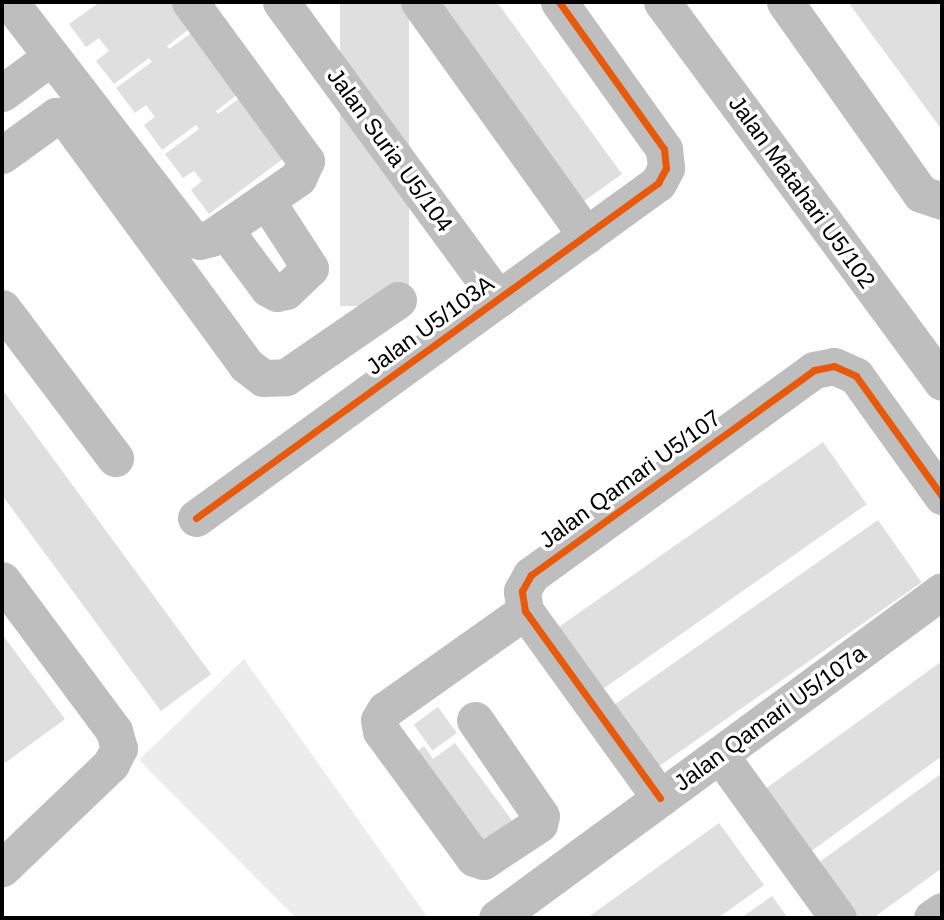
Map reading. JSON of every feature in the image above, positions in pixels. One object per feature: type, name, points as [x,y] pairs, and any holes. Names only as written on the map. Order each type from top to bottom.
[{"type":"street","points":[[13,3],[51,57],[191,238],[211,238],[298,178],[306,161],[190,2]]},
{"type":"street","name":"Jalan Suria U5/104","points":[[281,2],[498,299]]},
{"type":"street","points":[[419,2],[586,235]]},
{"type":"street","name":"Jalan U5/103A","points":[[196,518],[658,183],[666,168],[664,149],[559,2]]},
{"type":"street","name":"Jalan Matahari U5/102","points":[[662,2],[942,382]]},
{"type":"street","points":[[785,2],[910,179],[937,201]]},
{"type":"street","points":[[2,93],[51,57]]},
{"type":"street","points":[[2,155],[57,116],[64,116],[246,365],[262,378],[286,377],[398,300]]},
{"type":"street","points":[[224,229],[268,288],[276,293],[286,290],[310,268],[266,200]]},
{"type":"street","points":[[2,308],[115,458]]},
{"type":"street","points":[[336,345],[371,391]]},
{"type":"street","name":"Jalan Qamari U5/107","points":[[525,611],[522,591],[531,575],[814,370],[834,366],[856,376],[942,496]]},
{"type":"street","points":[[2,580],[114,731],[119,748],[111,764],[2,868]]},
{"type":"street","name":"Jalan Qamari U5/107a","points":[[497,918],[942,592]]},
{"type":"street","points":[[475,720],[541,816],[540,824],[483,861],[474,858],[381,731],[379,720],[385,710],[525,611],[660,799]]},
{"type":"street","points":[[720,755],[838,918]]},
{"type":"street","points":[[932,918],[942,911]]},
{"type":"shaded area","points":[[244,659],[428,918],[296,918],[139,760]]},
{"type":"building","points":[[100,2],[175,2],[193,26],[167,46],[169,49],[196,30],[242,91],[216,111],[218,114],[244,95],[288,155],[209,214],[191,190],[202,181],[194,171],[183,178],[165,154],[199,129],[196,125],[162,150],[144,125],[155,117],[146,105],[135,113],[116,88],[152,62],[149,58],[114,84],[96,61],[109,51],[99,38],[86,47],[69,24]]},
{"type":"building","points":[[340,2],[409,2],[409,306],[340,306]]},
{"type":"building","points":[[427,2],[497,2],[622,174],[576,207]]},
{"type":"building","points":[[848,2],[942,2],[942,130]]},
{"type":"building","points":[[2,389],[211,674],[161,711],[2,495]]},
{"type":"building","points":[[823,442],[867,504],[600,691],[556,629]]},
{"type":"building","points":[[878,520],[922,582],[655,769],[612,706]]},
{"type":"building","points":[[2,634],[65,719],[5,763],[2,759]]},
{"type":"building","points":[[942,661],[942,756],[806,855],[761,792]]},
{"type":"building","points":[[438,707],[457,733],[433,751],[414,725]]},
{"type":"building","points":[[455,743],[519,830],[483,857],[410,757],[424,746],[433,759]]},
{"type":"building","points":[[942,773],[942,868],[873,918],[852,918],[814,866]]},
{"type":"building","points":[[719,823],[764,885],[718,918],[587,918]]},
{"type":"building","points":[[772,896],[788,918],[741,918],[751,911]]},
{"type":"cycle path","points":[[196,518],[658,183],[666,168],[664,149],[559,2]]},
{"type":"cycle path","points":[[660,798],[525,611],[522,591],[531,575],[814,370],[834,366],[856,376],[942,496]]}]
